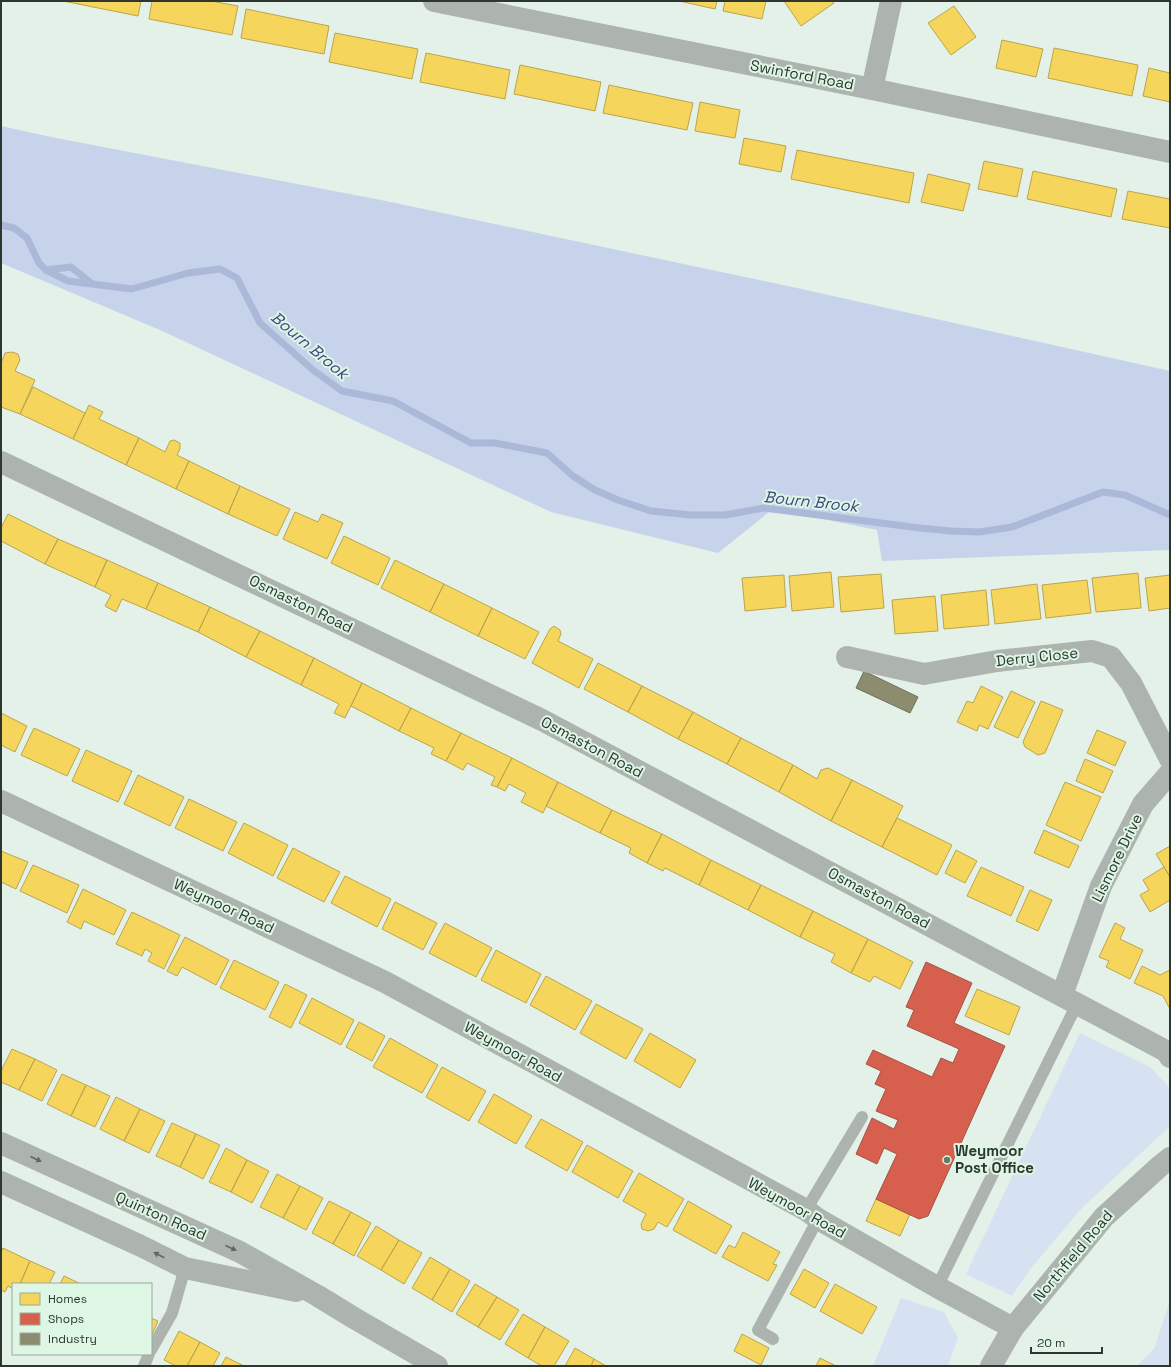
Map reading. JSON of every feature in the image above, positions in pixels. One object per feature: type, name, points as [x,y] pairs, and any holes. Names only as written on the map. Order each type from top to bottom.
[{"type":"street","name":"Swinford Road","points":[[434,1],[872,89],[1170,152]]},
{"type":"street","points":[[872,89],[891,1]]},
{"type":"street","name":"Osmaston Road","points":[[1,462],[542,720],[1166,1051],[1170,1057]]},
{"type":"street","name":"Derry Close","points":[[847,657],[924,674],[997,661],[1092,651],[1110,657],[1131,683],[1170,759]]},
{"type":"street","name":"Lismore Drive","points":[[1070,1000],[1101,886],[1143,804],[1170,773]]},
{"type":"street","name":"Weymoor Road","points":[[1,801],[385,982],[812,1214],[937,1288],[1013,1328]]},
{"type":"street","name":"Quinton Road","points":[[1,1143],[240,1252],[437,1366]]},
{"type":"street","name":"Northfield Road","points":[[992,1366],[1013,1328],[1104,1217],[1170,1158]]},
{"type":"street","name":"Quinton Road","points":[[1,1182],[141,1246],[185,1268],[318,1296]]},
{"type":"lane","points":[[937,1288],[1070,1000]]},
{"type":"lane","points":[[773,1340],[758,1330],[812,1214],[862,1117]]},
{"type":"lane","points":[[152,1348],[172,1312],[185,1268]]},
{"type":"lane","points":[[144,1366],[149,1355]]},
{"type":"shaded area","points":[[1,126],[51,137],[381,200],[797,288],[1170,371],[1170,550],[882,561],[877,530],[773,509],[718,553],[551,512],[160,330],[1,263]]},
{"type":"shaded area","points":[[1080,1033],[1150,1067],[1169,1087],[1169,1127],[1083,1207],[1031,1268],[1012,1296],[966,1274]]},
{"type":"shaded area","points":[[901,1298],[944,1312],[958,1338],[948,1366],[873,1366]]},
{"type":"shaded area","points":[[1170,1300],[1170,1366],[1137,1366],[1154,1349]]},
{"type":"building: Homes","points":[[63,1],[141,1],[138,16]]},
{"type":"building: Homes","points":[[152,1],[211,1],[238,6],[232,35],[149,19]]},
{"type":"building: Homes","points":[[679,1],[717,1],[715,9]]},
{"type":"building: Homes","points":[[725,1],[766,1],[762,19],[723,11]]},
{"type":"building: Homes","points":[[784,1],[832,1],[834,3],[801,26]]},
{"type":"building: Homes","points":[[954,6],[976,37],[951,55],[928,23]]},
{"type":"building: Homes","points":[[246,9],[329,26],[324,54],[241,38]]},
{"type":"building: Homes","points":[[335,33],[418,49],[412,79],[329,62]]},
{"type":"building: Homes","points":[[1002,40],[1043,49],[1036,77],[996,68]]},
{"type":"building: Homes","points":[[1054,48],[1138,65],[1132,96],[1048,78]]},
{"type":"building: Homes","points":[[426,53],[510,70],[505,99],[420,82]]},
{"type":"building: Homes","points":[[520,65],[601,82],[595,111],[514,94]]},
{"type":"building: Homes","points":[[1149,68],[1170,73],[1170,102],[1143,96]]},
{"type":"building: Homes","points":[[609,85],[693,103],[687,130],[603,113]]},
{"type":"building: Homes","points":[[700,102],[740,110],[735,138],[695,131]]},
{"type":"building: Homes","points":[[744,138],[786,146],[781,172],[739,164]]},
{"type":"building: Homes","points":[[797,150],[914,173],[909,203],[791,179]]},
{"type":"building: Homes","points":[[984,161],[1023,169],[1017,197],[978,189]]},
{"type":"building: Homes","points":[[1033,171],[1117,189],[1111,217],[1027,199]]},
{"type":"building: Homes","points":[[928,174],[970,184],[963,211],[921,202]]},
{"type":"building: Homes","points":[[1128,191],[1170,199],[1170,228],[1122,219]]},
{"type":"building: Homes","points":[[12,352],[18,354],[20,360],[15,371],[35,380],[20,414],[1,407],[1,361],[5,353]]},
{"type":"building: Homes","points":[[33,387],[85,413],[73,439],[20,414]]},
{"type":"building: Homes","points":[[89,405],[103,412],[99,419],[139,438],[126,465],[73,439]]},
{"type":"building: Homes","points":[[139,438],[165,452],[170,441],[174,440],[180,443],[180,449],[177,455],[189,461],[176,489],[126,465]]},
{"type":"building: Homes","points":[[189,461],[240,486],[228,514],[176,489]]},
{"type":"building: Homes","points":[[240,486],[290,509],[277,536],[228,514]]},
{"type":"building: Homes","points":[[295,512],[318,522],[322,514],[343,523],[327,559],[283,539]]},
{"type":"building: Homes","points":[[8,514],[58,539],[45,564],[1,541],[1,528]]},
{"type":"building: Homes","points":[[344,536],[390,558],[378,585],[331,563]]},
{"type":"building: Homes","points":[[58,539],[107,560],[95,587],[45,564]]},
{"type":"building: Homes","points":[[107,560],[158,583],[146,609],[122,599],[116,612],[105,606],[111,595],[95,587]]},
{"type":"building: Homes","points":[[395,560],[444,584],[430,612],[381,588]]},
{"type":"building: Homes","points":[[831,572],[834,607],[792,611],[789,576]]},
{"type":"building: Homes","points":[[1138,573],[1141,608],[1096,612],[1092,578]]},
{"type":"building: Homes","points":[[881,574],[884,608],[841,612],[838,577]]},
{"type":"building: Homes","points":[[784,575],[786,607],[745,611],[742,578]]},
{"type":"building: Homes","points":[[1170,575],[1170,608],[1149,611],[1145,578]]},
{"type":"building: Homes","points":[[1087,580],[1091,613],[1046,618],[1042,585]]},
{"type":"building: Homes","points":[[158,583],[210,607],[198,632],[146,609]]},
{"type":"building: Homes","points":[[444,584],[492,608],[478,636],[430,612]]},
{"type":"building: Homes","points":[[1037,584],[1041,619],[995,624],[991,590]]},
{"type":"building: Homes","points":[[986,590],[989,625],[944,629],[941,595]]},
{"type":"building: Homes","points":[[935,596],[938,631],[895,634],[892,600]]},
{"type":"building: Homes","points":[[210,607],[260,631],[246,657],[198,632]]},
{"type":"building: Homes","points":[[492,608],[539,632],[525,659],[478,636]]},
{"type":"building: Homes","points":[[554,626],[560,630],[561,634],[558,641],[593,659],[579,688],[532,663],[550,629]]},
{"type":"building: Homes","points":[[260,631],[314,658],[301,685],[246,657]]},
{"type":"building: Homes","points":[[314,658],[362,683],[345,718],[334,713],[339,704],[301,685]]},
{"type":"building: Homes","points":[[598,663],[642,686],[628,712],[584,689]]},
{"type":"building: Homes","points":[[362,683],[411,708],[399,731],[351,706]]},
{"type":"building: Homes","points":[[642,686],[693,712],[678,739],[628,712]]},
{"type":"building: Homes","points":[[981,686],[1003,697],[988,729],[979,725],[977,731],[957,722],[967,701],[973,703]]},
{"type":"building: Homes","points":[[1011,691],[1035,702],[1018,738],[994,727]]},
{"type":"building: Homes","points":[[1041,701],[1063,710],[1045,753],[1038,755],[1025,747],[1023,742]]},
{"type":"building: Homes","points":[[411,708],[461,733],[446,761],[431,754],[434,748],[399,731]]},
{"type":"building: Homes","points":[[693,712],[741,738],[727,764],[678,739]]},
{"type":"building: Homes","points":[[1,713],[27,726],[15,752],[1,745]]},
{"type":"building: Homes","points":[[34,728],[80,749],[67,776],[21,755]]},
{"type":"building: Homes","points":[[1097,730],[1126,742],[1115,766],[1087,753]]},
{"type":"building: Homes","points":[[461,733],[512,758],[497,787],[491,785],[495,777],[467,763],[463,770],[446,761]]},
{"type":"building: Homes","points":[[741,738],[793,765],[779,792],[727,764]]},
{"type":"building: Homes","points":[[86,750],[132,771],[118,802],[72,781]]},
{"type":"building: Homes","points":[[512,758],[558,782],[543,813],[521,802],[526,793],[509,784],[505,791],[497,787]]},
{"type":"building: Homes","points":[[1085,759],[1113,771],[1103,793],[1076,781]]},
{"type":"building: Homes","points":[[793,765],[817,779],[821,770],[828,768],[852,780],[831,821],[779,792]]},
{"type":"building: Homes","points":[[138,775],[184,797],[170,826],[124,804]]},
{"type":"building: Homes","points":[[852,780],[903,806],[882,847],[831,821]]},
{"type":"building: Homes","points":[[558,782],[612,810],[600,833],[546,806]]},
{"type":"building: Homes","points":[[1065,782],[1101,797],[1081,841],[1046,825]]},
{"type":"building: Homes","points":[[189,799],[237,822],[223,851],[175,828]]},
{"type":"building: Homes","points":[[612,810],[662,834],[647,863],[629,853],[631,848],[600,833]]},
{"type":"building: Homes","points":[[897,818],[952,845],[937,875],[882,847]]},
{"type":"building: Homes","points":[[244,823],[288,845],[273,876],[228,853]]},
{"type":"building: Homes","points":[[1044,830],[1079,846],[1069,868],[1034,853]]},
{"type":"building: Homes","points":[[662,834],[711,860],[699,885],[665,868],[663,871],[647,863]]},
{"type":"building: Homes","points":[[1170,846],[1170,877],[1156,854]]},
{"type":"building: Homes","points":[[293,848],[340,872],[324,902],[277,878]]},
{"type":"building: Homes","points":[[956,850],[977,861],[965,883],[945,873]]},
{"type":"building: Homes","points":[[1,851],[28,862],[16,889],[1,882]]},
{"type":"building: Homes","points":[[711,860],[761,885],[748,910],[699,885]]},
{"type":"building: Homes","points":[[33,865],[79,885],[67,913],[20,891]]},
{"type":"building: Homes","points":[[981,867],[1024,887],[1011,916],[967,896]]},
{"type":"building: Homes","points":[[1164,867],[1170,877],[1170,900],[1150,912],[1140,895],[1149,890],[1143,880]]},
{"type":"building: Homes","points":[[345,876],[391,899],[377,927],[331,903]]},
{"type":"building: Homes","points":[[761,885],[813,911],[800,937],[748,910]]},
{"type":"building: Homes","points":[[83,889],[126,910],[114,935],[84,921],[81,929],[67,922]]},
{"type":"building: Homes","points":[[1030,890],[1052,900],[1038,931],[1016,921]]},
{"type":"building: Homes","points":[[395,902],[437,923],[423,950],[382,929]]},
{"type":"building: Homes","points":[[813,911],[868,939],[851,973],[831,962],[835,954],[800,937]]},
{"type":"building: Homes","points":[[132,912],[180,935],[164,969],[148,961],[152,953],[145,949],[142,956],[116,944]]},
{"type":"building: Homes","points":[[445,923],[492,948],[476,977],[429,953]]},
{"type":"building: Homes","points":[[1115,923],[1125,928],[1120,939],[1143,950],[1130,979],[1106,967],[1109,961],[1099,957]]},
{"type":"building: Homes","points":[[185,937],[229,960],[216,985],[182,967],[177,976],[167,971]]},
{"type":"building: Homes","points":[[868,939],[913,962],[900,989],[874,976],[870,982],[851,973]]},
{"type":"building: Homes","points":[[496,950],[541,974],[526,1003],[481,980]]},
{"type":"building: Homes","points":[[234,960],[279,982],[265,1010],[220,988]]},
{"type":"building: Homes","points":[[1142,966],[1160,975],[1170,970],[1170,1009],[1163,996],[1134,983]]},
{"type":"building: Homes","points":[[546,976],[592,1001],[575,1030],[530,1005]]},
{"type":"building: Homes","points":[[285,984],[307,995],[291,1028],[269,1017]]},
{"type":"building: Homes","points":[[977,989],[1020,1007],[1009,1035],[965,1016]]},
{"type":"building: Homes","points":[[312,998],[354,1020],[341,1045],[299,1023]]},
{"type":"building: Homes","points":[[596,1004],[643,1029],[626,1059],[580,1033]]},
{"type":"building: Homes","points":[[359,1022],[385,1036],[372,1061],[346,1047]]},
{"type":"building: Homes","points":[[650,1033],[696,1060],[680,1088],[634,1061]]},
{"type":"building: Homes","points":[[390,1038],[438,1065],[422,1093],[373,1067]]},
{"type":"building: Homes","points":[[12,1049],[35,1059],[19,1090],[1,1082],[1,1071]]},
{"type":"building: Homes","points":[[35,1059],[57,1070],[42,1101],[19,1090]]},
{"type":"building: Homes","points":[[442,1067],[486,1091],[469,1121],[426,1097]]},
{"type":"building: Homes","points":[[62,1074],[86,1085],[71,1116],[47,1104]]},
{"type":"building: Homes","points":[[86,1085],[110,1096],[95,1127],[71,1116]]},
{"type":"building: Homes","points":[[494,1094],[532,1116],[516,1144],[478,1122]]},
{"type":"building: Homes","points":[[116,1097],[140,1109],[124,1141],[100,1129]]},
{"type":"building: Homes","points":[[140,1109],[165,1121],[149,1153],[124,1141]]},
{"type":"building: Homes","points":[[541,1119],[583,1142],[567,1171],[525,1147]]},
{"type":"building: Homes","points":[[172,1123],[196,1134],[180,1167],[156,1156]]},
{"type":"building: Homes","points":[[196,1134],[220,1145],[203,1179],[180,1167]]},
{"type":"building: Homes","points":[[587,1145],[633,1171],[618,1198],[572,1172]]},
{"type":"building: Homes","points":[[226,1148],[247,1160],[231,1192],[209,1182]]},
{"type":"building: Homes","points":[[247,1160],[269,1171],[252,1203],[231,1192]]},
{"type":"building: Homes","points":[[639,1173],[684,1199],[667,1227],[658,1222],[654,1229],[648,1231],[642,1229],[641,1224],[646,1214],[623,1201]]},
{"type":"building: Homes","points":[[277,1174],[300,1186],[283,1218],[260,1207]]},
{"type":"building: Homes","points":[[300,1186],[323,1198],[306,1230],[283,1218]]},
{"type":"building: Homes","points":[[876,1199],[910,1214],[900,1236],[866,1221]]},
{"type":"building: Homes","points":[[329,1201],[351,1212],[333,1244],[312,1233]]},
{"type":"building: Homes","points":[[688,1201],[732,1226],[716,1254],[673,1230]]},
{"type":"building: Homes","points":[[351,1212],[371,1223],[354,1256],[333,1244]]},
{"type":"building: Homes","points":[[376,1226],[399,1240],[381,1270],[357,1256]]},
{"type":"building: Homes","points":[[743,1232],[780,1252],[773,1264],[777,1265],[768,1281],[722,1257],[729,1245],[735,1248]]},
{"type":"building: Homes","points":[[399,1240],[422,1253],[404,1284],[381,1270]]},
{"type":"building: Homes","points":[[3,1248],[30,1261],[20,1283],[12,1283],[12,1288],[8,1286],[5,1292],[1,1290],[1,1253]]},
{"type":"building: Homes","points":[[430,1257],[450,1269],[432,1300],[412,1288]]},
{"type":"building: Homes","points":[[30,1261],[55,1272],[50,1283],[20,1283]]},
{"type":"building: Homes","points":[[450,1269],[470,1281],[452,1312],[432,1300]]},
{"type":"building: Homes","points":[[804,1269],[829,1283],[815,1308],[790,1294]]},
{"type":"building: Homes","points":[[64,1276],[79,1283],[60,1283]]},
{"type":"building: Homes","points":[[475,1284],[497,1297],[478,1327],[456,1314]]},
{"type":"building: Homes","points":[[835,1284],[877,1307],[862,1334],[820,1311]]},
{"type":"building: Homes","points":[[497,1297],[519,1310],[500,1340],[478,1327]]},
{"type":"building: Homes","points":[[523,1314],[545,1327],[528,1358],[505,1344]]},
{"type":"building: Homes","points":[[152,1318],[158,1321],[152,1335]]},
{"type":"building: Homes","points":[[545,1327],[569,1341],[554,1366],[542,1366],[528,1358]]},
{"type":"building: Homes","points":[[179,1331],[200,1342],[187,1366],[176,1366],[164,1360]]},
{"type":"building: Homes","points":[[742,1334],[769,1348],[761,1365],[734,1351]]},
{"type":"building: Homes","points":[[200,1342],[220,1353],[213,1366],[187,1366]]},
{"type":"building: Homes","points":[[575,1348],[594,1359],[591,1366],[565,1366]]},
{"type":"building: Homes","points":[[226,1357],[244,1366],[221,1366]]},
{"type":"building: Homes","points":[[820,1358],[836,1366],[816,1366]]},
{"type":"building: Homes","points":[[594,1359],[606,1366],[591,1366]]},
{"type":"building: Shops","points":[[926,962],[972,983],[954,1023],[1005,1046],[928,1216],[919,1219],[876,1199],[897,1154],[884,1148],[877,1164],[856,1154],[872,1118],[894,1129],[898,1120],[876,1111],[886,1089],[875,1084],[881,1071],[866,1064],[873,1050],[932,1077],[941,1058],[953,1063],[959,1049],[907,1026],[914,1010],[906,1007]]},
{"type":"building: Industry","points":[[864,671],[918,697],[910,713],[856,688]]},
{"type":"waterway","name":"Bourn Brook","points":[[1,225],[14,228],[27,238],[39,263],[46,270],[68,281],[132,289],[188,273],[220,269],[237,278],[260,323],[313,370],[342,391],[393,401],[471,443],[495,443],[547,453],[573,476],[595,490],[618,500],[651,511],[691,515],[725,515],[764,508],[920,528],[979,532],[1012,527],[1103,492],[1125,495],[1170,515]]},
{"type":"waterway","name":"Bourn Brook","points":[[46,270],[71,267],[91,283]]},
{"type":"place","name":"Weymoor Post Office","points":[[947,1160]]}]
